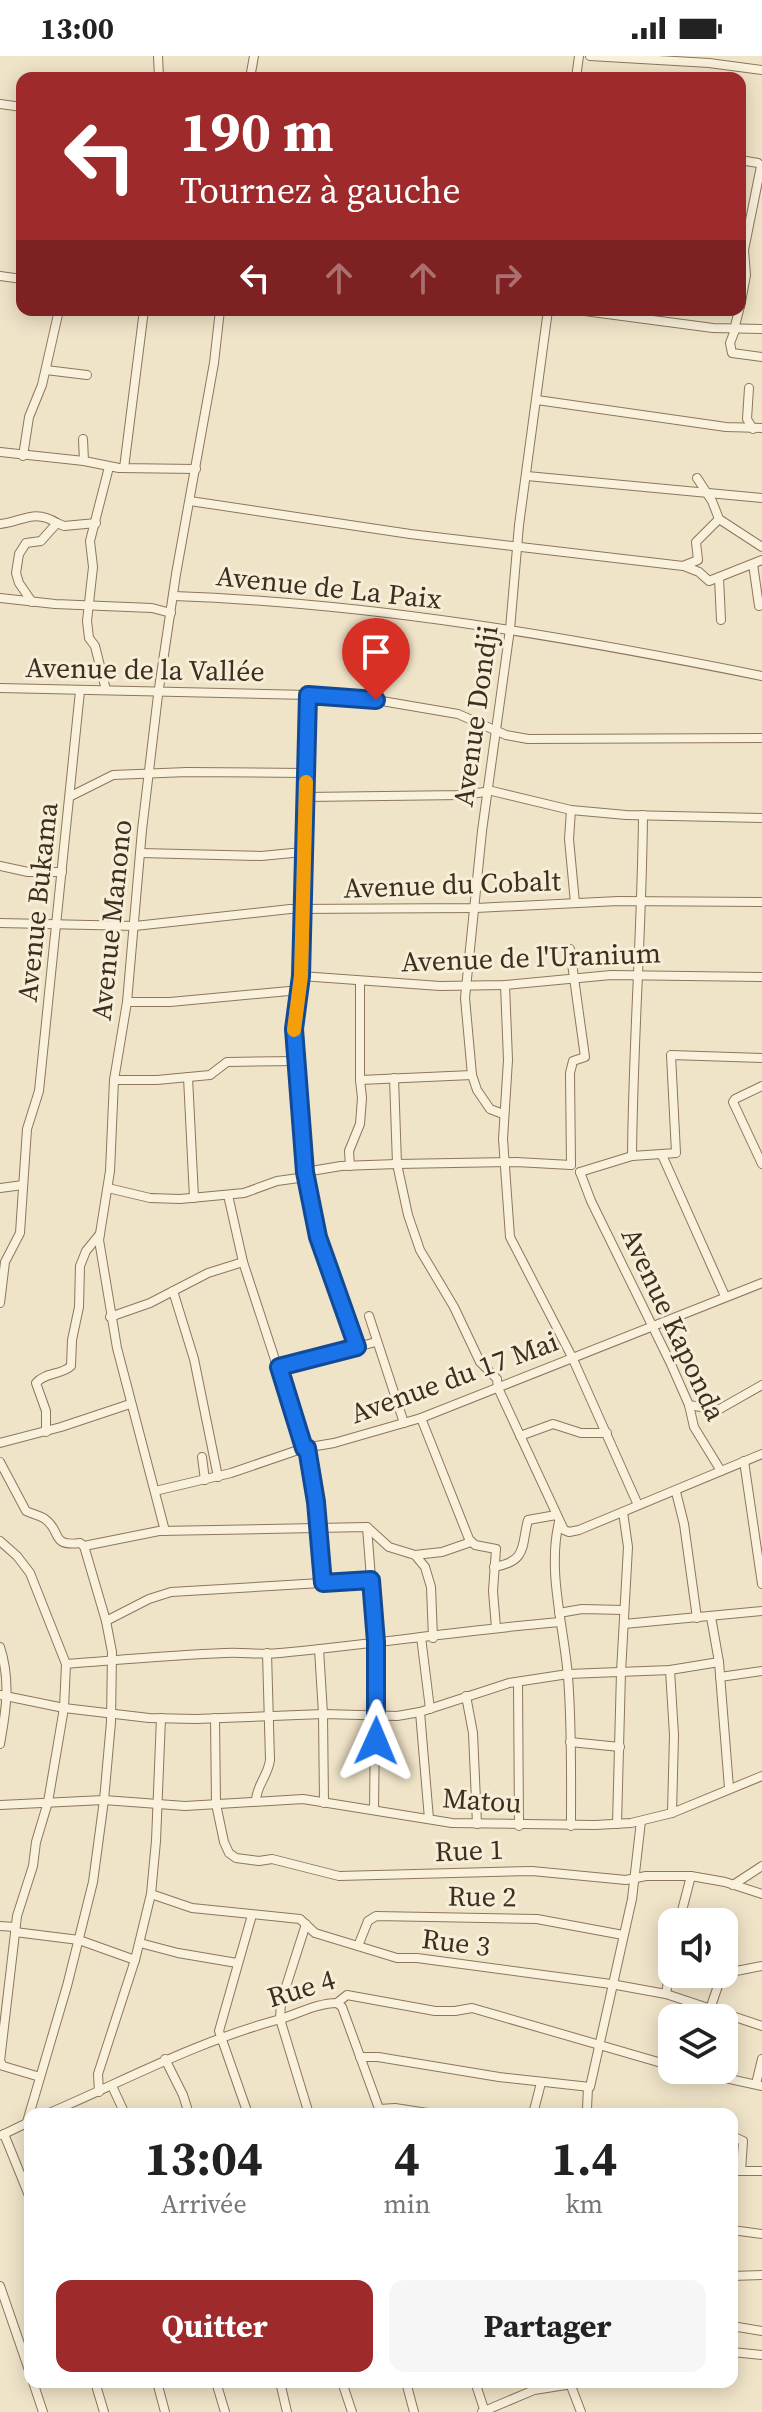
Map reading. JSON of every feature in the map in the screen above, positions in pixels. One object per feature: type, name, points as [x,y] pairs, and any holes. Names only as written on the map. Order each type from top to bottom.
[{"type":"street","points":[[590,56],[709,63],[762,70]]},
{"type":"street","points":[[746,232],[761,168],[762,150]]},
{"type":"street","points":[[746,161],[759,163]]},
{"type":"street","points":[[23,456],[29,417],[46,370],[58,316]]},
{"type":"street","points":[[124,468],[143,316]]},
{"type":"street","name":"Avenue Manono","points":[[165,1531],[130,1404],[99,1251],[108,1188],[114,1080],[127,1002],[159,690],[219,316]]},
{"type":"street","name":"Avenue Dondji","points":[[503,1114],[490,1109],[479,1094],[472,1075],[465,1014],[466,986],[479,856],[547,316]]},
{"type":"street","points":[[624,316],[734,330],[762,329]]},
{"type":"street","points":[[738,316],[730,343],[732,353],[762,357]]},
{"type":"street","points":[[46,370],[87,375]]},
{"type":"street","points":[[749,388],[747,419],[757,428]]},
{"type":"street","points":[[537,400],[757,428]]},
{"type":"street","points":[[83,439],[84,461]]},
{"type":"street","points":[[0,452],[84,461],[109,467],[196,469]]},
{"type":"street","points":[[106,690],[96,650],[88,633],[88,606],[93,567],[90,541],[109,467]]},
{"type":"street","points":[[527,476],[762,498]]},
{"type":"street","points":[[697,478],[719,519],[762,547]]},
{"type":"street","points":[[190,501],[410,534],[683,566],[699,572],[709,581],[758,562],[759,606]]},
{"type":"street","points":[[0,524],[35,516],[64,526],[96,523]]},
{"type":"street","points":[[683,566],[698,560],[696,542],[719,519]]},
{"type":"street","points":[[32,602],[16,573],[19,554],[26,543],[41,541],[57,523]]},
{"type":"street","points":[[719,578],[721,620]]},
{"type":"street","name":"Avenue de La Paix","points":[[174,596],[288,602],[510,629],[762,676]]},
{"type":"street","points":[[0,598],[152,608],[171,613]]},
{"type":"street","name":"Avenue de la Vallée","points":[[0,688],[159,690],[376,700],[445,711],[496,731],[528,739],[762,738]]},
{"type":"street","name":"Avenue Bukama","points":[[0,1303],[7,1257],[20,1233],[27,1129],[39,1091],[80,691]]},
{"type":"street","points":[[308,695],[301,976],[294,1029],[305,1174],[318,1237],[357,1347]]},
{"type":"street","points":[[71,796],[113,775],[306,773]]},
{"type":"street","points":[[305,797],[488,792],[544,802],[559,809],[762,818]]},
{"type":"street","points":[[571,810],[569,839],[575,903]]},
{"type":"street","points":[[632,1156],[643,815]]},
{"type":"street","points":[[140,853],[261,856],[303,852]]},
{"type":"street","points":[[0,866],[28,872],[62,872]]},
{"type":"street","name":"Avenue du Cobalt","points":[[0,923],[135,926],[276,909],[476,908],[642,901],[762,902]]},
{"type":"street","points":[[570,949],[585,1057],[573,1061],[570,1073],[571,1165],[575,1171],[632,1156],[673,1154],[676,1151],[671,1055],[762,1058]]},
{"type":"street","name":"Avenue de l'Uranium","points":[[301,976],[360,982],[466,986],[638,974],[762,977]]},
{"type":"street","points":[[350,1166],[349,1151],[360,1124],[362,1098],[360,982]]},
{"type":"street","points":[[505,985],[508,1060],[503,1114],[504,1162],[512,1243],[572,1357],[638,1505]]},
{"type":"street","points":[[127,1002],[170,1002],[300,990]]},
{"type":"street","points":[[114,1080],[213,1075],[225,1062],[298,1061]]},
{"type":"street","points":[[360,1080],[472,1075]]},
{"type":"street","points":[[188,1077],[194,1198]]},
{"type":"street","points":[[394,1078],[397,1164],[408,1215],[420,1250],[454,1307],[480,1362],[497,1379],[498,1388],[557,1518],[566,1531],[676,1492],[762,1454]]},
{"type":"street","points":[[762,1086],[735,1099],[734,1107],[762,1164]]},
{"type":"street","points":[[662,1155],[725,1296]]},
{"type":"street","points":[[108,1188],[156,1199],[194,1198],[251,1191],[277,1181],[350,1166],[504,1162],[571,1165]]},
{"type":"street","name":"Avenue Kaponda","points":[[580,1172],[689,1405],[694,1427],[721,1471]]},
{"type":"street","points":[[0,1188],[23,1185]]},
{"type":"street","points":[[228,1195],[243,1262],[305,1448],[323,1583]]},
{"type":"street","points":[[46,1432],[46,1411],[36,1383],[71,1366],[72,1340],[79,1307],[80,1266],[86,1251],[100,1234]]},
{"type":"street","points":[[110,1317],[150,1303],[208,1273],[243,1262]]},
{"type":"street","name":"Avenue du 17 Mai","points":[[155,1491],[218,1477],[305,1448],[334,1443],[421,1418],[725,1296],[761,1285]]},
{"type":"street","points":[[173,1291],[194,1359],[218,1477]]},
{"type":"street","points":[[369,1316],[404,1423]]},
{"type":"street","points":[[279,1367],[376,1342]]},
{"type":"street","points":[[689,1405],[718,1410],[762,1385]]},
{"type":"street","points":[[0,1443],[46,1432],[130,1404]]},
{"type":"street","points":[[421,1418],[471,1542]]},
{"type":"street","points":[[520,1436],[553,1424],[581,1433],[607,1433]]},
{"type":"street","points":[[202,1457],[205,1480]]},
{"type":"street","points":[[744,1461],[762,1581]]},
{"type":"street","points":[[0,1462],[26,1511],[46,1519],[62,1543],[80,1543],[84,1546],[165,1531],[367,1527],[389,1547],[415,1555],[442,1552],[471,1542],[495,1547],[496,1628]]},
{"type":"street","points":[[676,1492],[697,1618]]},
{"type":"street","points":[[751,1498],[762,1497]]},
{"type":"street","points":[[660,1498],[681,1512]]},
{"type":"street","points":[[617,1824],[628,1541],[623,1512]]},
{"type":"street","points":[[494,1567],[509,1564],[517,1557],[525,1542],[528,1520],[557,1518]]},
{"type":"street","points":[[557,1518],[555,1542],[560,1618],[568,1674],[571,1826]]},
{"type":"street","points":[[367,1527],[376,1642],[374,1810]]},
{"type":"street","points":[[0,1541],[30,1573],[66,1664],[64,1708],[48,1802],[15,1930],[1,2045],[1,2068],[40,2077]]},
{"type":"street","points":[[32,2108],[96,1872],[104,1800],[112,1661],[106,1621],[84,1546]]},
{"type":"street","points":[[0,1553],[8,1547]]},
{"type":"street","points":[[415,1555],[429,1575],[433,1638]]},
{"type":"street","points":[[106,1621],[149,1599],[171,1592],[371,1580]]},
{"type":"street","points":[[66,1664],[220,1653],[267,1653],[433,1638],[560,1618],[582,1609],[624,1610]]},
{"type":"street","points":[[624,1624],[762,1611]]},
{"type":"street","points":[[711,1617],[719,1662],[729,1788]]},
{"type":"street","points":[[421,1637],[430,1709]]},
{"type":"street","points":[[0,1647],[4,1661],[0,1744]]},
{"type":"street","points":[[319,1649],[324,1803]]},
{"type":"street","points":[[256,1801],[258,1786],[268,1770],[267,1653]]},
{"type":"street","points":[[4,1696],[64,1708],[161,1718],[323,1714],[377,1717],[420,1712],[518,1682],[568,1674],[670,1670],[719,1662]]},
{"type":"street","points":[[670,1670],[674,1735],[672,1813]]},
{"type":"street","points":[[720,1677],[762,1671]]},
{"type":"street","points":[[518,1682],[519,1826]]},
{"type":"street","points":[[466,1696],[473,1733],[477,1824]]},
{"type":"street","points":[[420,1712],[429,1819]]},
{"type":"street","points":[[99,2092],[98,2074],[135,1960],[151,1894],[161,1718]]},
{"type":"street","points":[[215,1718],[216,1804]]},
{"type":"street","points":[[570,1742],[620,1747]]},
{"type":"street","name":"Matou","points":[[0,1805],[104,1800],[185,1806],[296,1799],[477,1824],[571,1826],[641,1821],[672,1813],[762,1776]]},
{"type":"street","name":"Rue 1","points":[[216,1804],[229,1853],[248,1861],[272,1859],[339,1876],[532,1871],[634,1880],[646,1876],[691,1876],[762,1894]]},
{"type":"street","points":[[587,2108],[598,2043],[634,1880],[641,1821]]},
{"type":"street","points":[[733,1885],[762,1866]]},
{"type":"street","points":[[683,1908],[691,1876]]},
{"type":"street","name":"Rue 3","points":[[151,1894],[192,1908],[297,1918],[315,1933],[397,1958],[417,1958],[611,1984],[666,1994],[695,2004]]},
{"type":"street","points":[[246,2108],[219,2031],[252,1915]]},
{"type":"street","name":"Rue 2","points":[[358,1946],[368,1921],[376,1916],[537,1919],[623,1935]]},
{"type":"street","points":[[306,1924],[281,2002],[280,2019],[307,2108]]},
{"type":"street","points":[[0,1926],[79,1940],[135,1960]]},
{"type":"street","points":[[140,1943],[237,1963]]},
{"type":"street","points":[[712,2004],[721,1977],[726,1973],[762,1966]]},
{"type":"street","points":[[666,1994],[667,1988]]},
{"type":"street","name":"Rue 4","points":[[69,2108],[165,2059],[220,2036],[337,2003],[343,1996],[351,1995],[435,2011],[472,2008],[658,2062]]},
{"type":"street","points":[[337,2003],[342,2007],[379,2108]]},
{"type":"street","name":"Rue 3","points":[[738,2018],[762,2026]]},
{"type":"street","points":[[360,2057],[378,2057],[541,2083],[590,2086]]},
{"type":"street","points":[[165,2059],[187,2108]]},
{"type":"street","points":[[738,2080],[759,2085],[762,2059]]},
{"type":"street","points":[[535,2108],[541,2083]]},
{"type":"street","points":[[112,2086],[122,2108]]},
{"type":"street","points":[[24,2124],[2,2135],[24,2184]]},
{"type":"street","points":[[738,2139],[743,2141],[738,2162]]},
{"type":"street","points":[[738,2171],[762,2171]]},
{"type":"street","points":[[738,2231],[762,2234]]},
{"type":"street","points":[[738,2276],[762,2275]]},
{"type":"street","points":[[0,2286],[24,2356]]},
{"type":"street","points":[[738,2327],[762,2331]]},
{"type":"street","points":[[738,2353],[762,2355]]},
{"type":"street","points":[[35,2388],[43,2412]]},
{"type":"street","points":[[97,2388],[104,2412]]},
{"type":"street","points":[[159,2388],[165,2412]]},
{"type":"street","points":[[218,2388],[225,2412]]},
{"type":"street","points":[[281,2388],[287,2412]]},
{"type":"street","points":[[344,2388],[352,2412]]},
{"type":"street","points":[[408,2388],[414,2412]]},
{"type":"street","points":[[477,2388],[484,2412],[519,2395],[559,2388]]},
{"type":"street","points":[[517,2388],[519,2395]]},
{"type":"street","points":[[572,2388],[581,2412]]},
{"type":"slow traffic","points":[[294,1030],[301,985],[306,782]]},
{"type":"route","points":[[376,700],[308,695],[301,985],[294,1029],[305,1172],[313,1219],[357,1347],[279,1367],[304,1448],[307,1448],[316,1502],[323,1583],[371,1580],[376,1642],[376,1741]]}]
